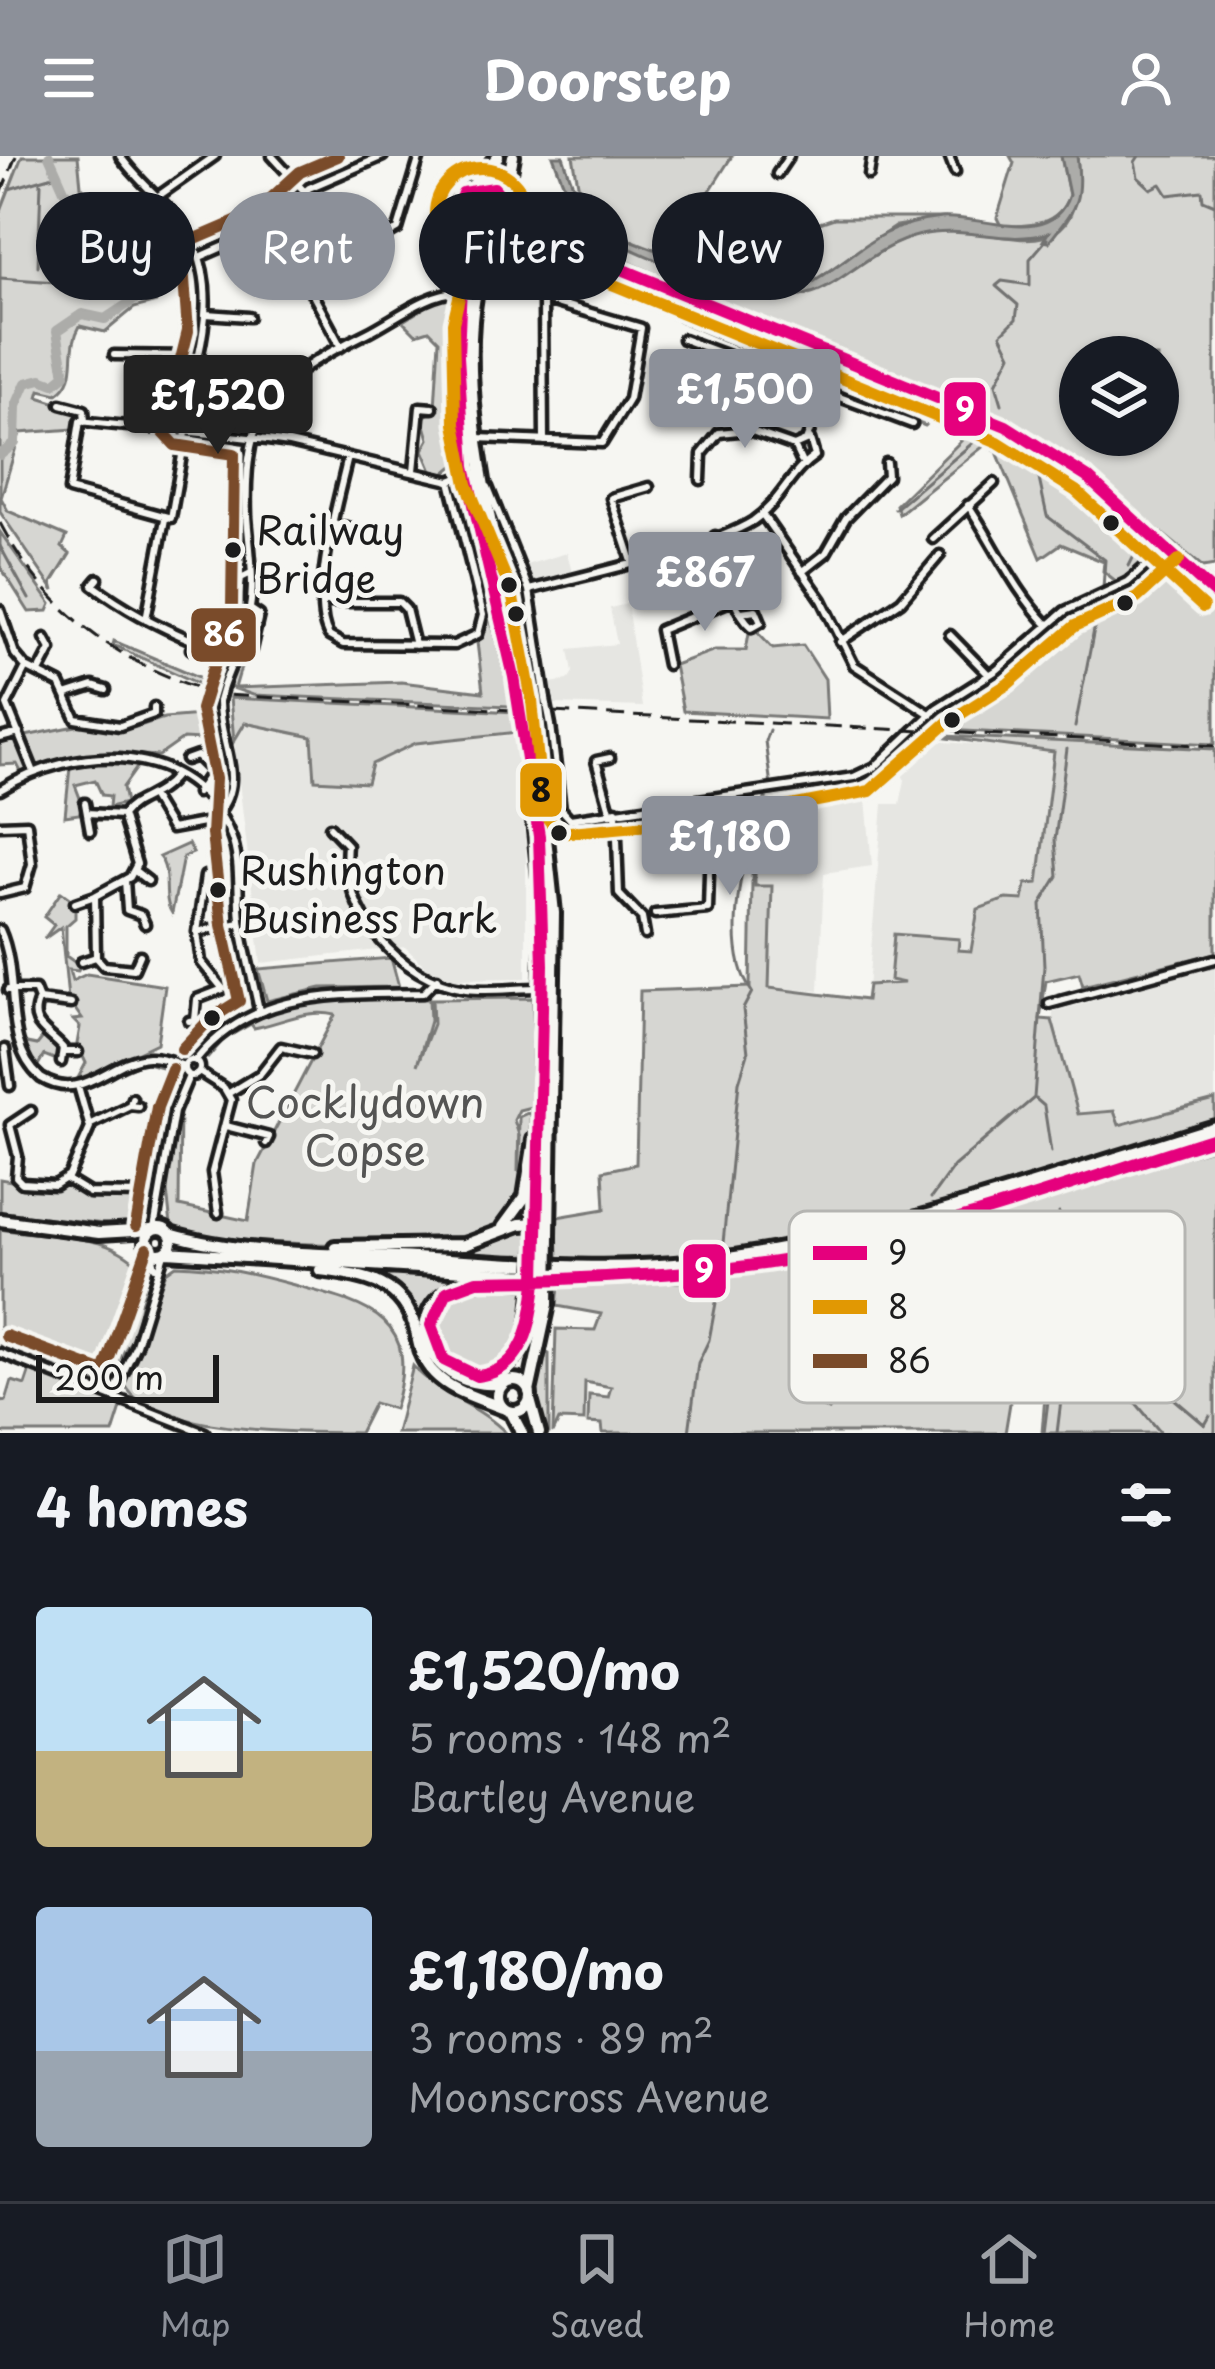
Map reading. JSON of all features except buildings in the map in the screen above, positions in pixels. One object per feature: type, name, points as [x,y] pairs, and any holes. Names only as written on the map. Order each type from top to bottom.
[{"type":"main road","points":[[465,192],[498,156]]},
{"type":"main road","points":[[508,192],[513,156]]},
{"type":"main road","points":[[471,187],[486,186],[493,192]]},
{"type":"main road","points":[[628,271],[974,409],[1075,468],[1215,594]]},
{"type":"main road","points":[[463,300],[459,358],[466,475],[524,699]]},
{"type":"main road","points":[[99,1234],[161,1231],[380,1281],[405,1304],[420,1351],[435,1375],[507,1410],[525,1408],[530,1396],[543,1231],[554,913],[529,725],[477,438],[472,391],[477,300]]},
{"type":"main road","points":[[542,824],[543,1231]]},
{"type":"main road","points":[[480,1243],[521,1207],[540,1110]]},
{"type":"main road","points":[[939,1211],[1215,1127]]},
{"type":"main road","points":[[979,1211],[1215,1138]]},
{"type":"main road","points":[[0,1220],[99,1234],[158,1252],[486,1262],[694,1262],[789,1247]]},
{"type":"main road","points":[[263,1253],[480,1243],[520,1224],[543,1231]]},
{"type":"main road","points":[[158,1252],[146,1239],[161,1231]]},
{"type":"main road","points":[[158,1252],[161,1231]]},
{"type":"main road","points":[[263,1253],[602,1276]]},
{"type":"main road","points":[[539,1433],[530,1396],[521,1382],[467,1384],[438,1364],[427,1338],[434,1310],[445,1294],[464,1284],[694,1273],[789,1259]]},
{"type":"main road","points":[[434,1310],[433,1342],[443,1361],[463,1374],[483,1376],[516,1358],[539,1304]]},
{"type":"main road","points":[[522,1433],[497,1395],[532,1341],[539,1304]]},
{"type":"street","points":[[120,156],[152,192]]},
{"type":"street","points":[[164,192],[215,156]]},
{"type":"street","points":[[272,156],[304,191]]},
{"type":"street","points":[[200,257],[264,229],[304,191],[383,156]]},
{"type":"street","points":[[341,347],[306,283],[398,230],[420,156]]},
{"type":"street","points":[[777,174],[789,156]]},
{"type":"street","points":[[868,175],[872,156]]},
{"type":"street","points":[[949,156],[955,172]]},
{"type":"street","points":[[146,620],[206,314],[195,247]]},
{"type":"street","points":[[477,438],[544,441],[602,443],[629,399],[632,355],[641,328],[543,298],[544,441]]},
{"type":"street","points":[[217,814],[232,795],[219,701],[250,609],[247,509],[258,415],[277,388],[427,300]]},
{"type":"street","points":[[206,314],[249,317]]},
{"type":"street","points":[[683,339],[912,424]]},
{"type":"street","points":[[114,355],[200,356]]},
{"type":"street","points":[[794,446],[807,438],[825,391]]},
{"type":"street","points":[[61,404],[85,410],[67,491],[169,519]]},
{"type":"street","points":[[414,471],[420,407],[433,408]]},
{"type":"street","points":[[82,421],[253,439],[450,481],[466,475]]},
{"type":"street","points":[[701,480],[704,450],[724,431],[749,430],[794,446],[801,460]]},
{"type":"street","points":[[529,590],[715,536],[762,514],[801,460],[816,453],[807,438]]},
{"type":"street","points":[[348,457],[333,524],[325,602],[324,629],[335,641],[466,643],[482,626],[450,481]]},
{"type":"street","points":[[802,572],[826,553],[846,518],[889,473],[886,463]]},
{"type":"street","points":[[484,478],[529,590],[561,809],[567,818],[711,802],[860,776],[930,714],[990,676],[1047,624],[1077,603],[1128,582],[1167,547]]},
{"type":"street","points":[[871,478],[878,485]]},
{"type":"street","points":[[933,539],[994,483]]},
{"type":"street","points":[[632,561],[611,498],[649,487]]},
{"type":"street","points":[[968,505],[1003,558],[1016,591],[1047,624]]},
{"type":"street","points":[[762,514],[822,600],[840,642],[859,670],[930,714]]},
{"type":"street","points":[[333,524],[392,537]]},
{"type":"street","points":[[715,536],[741,612]]},
{"type":"street","points":[[669,550],[678,584],[698,579]]},
{"type":"street","points":[[840,642],[909,594],[940,555]]},
{"type":"street","points":[[237,610],[241,578],[251,573]]},
{"type":"street","points":[[93,585],[146,620],[194,640]]},
{"type":"street","points":[[667,664],[660,630],[735,598]]},
{"type":"street","points":[[325,602],[399,602],[406,609],[415,645]]},
{"type":"street","points":[[250,609],[259,614],[250,650]]},
{"type":"street","points":[[0,610],[4,645],[26,667],[53,677],[76,719],[98,725],[132,725],[154,714],[154,707]]},
{"type":"street","points":[[950,635],[990,676]]},
{"type":"street","points":[[39,672],[55,651],[45,638]]},
{"type":"street","points":[[26,667],[7,696],[34,772]]},
{"type":"street","points":[[65,695],[93,686],[106,690]]},
{"type":"street","points":[[0,739],[19,733]]},
{"type":"street","points":[[186,760],[197,756],[212,776],[197,793]]},
{"type":"street","points":[[0,790],[34,772],[141,757],[176,775],[217,814],[233,840],[241,922],[259,1010]]},
{"type":"street","points":[[610,758],[596,761],[613,810],[619,894],[643,920],[645,935]]},
{"type":"street","points":[[122,815],[134,803],[153,799],[176,775]]},
{"type":"street","points":[[153,799],[171,829],[209,822]]},
{"type":"street","points":[[655,914],[708,909],[711,802]]},
{"type":"street","points":[[85,803],[90,831]]},
{"type":"street","points":[[87,813],[104,810],[122,815]]},
{"type":"street","points":[[75,903],[135,871],[137,858],[122,815]]},
{"type":"street","points":[[0,825],[27,824],[32,857],[25,888],[0,894]]},
{"type":"street","points":[[330,827],[347,845],[345,877],[362,917],[382,941],[437,979],[471,989],[544,988]]},
{"type":"street","points":[[135,871],[148,881]]},
{"type":"street","points":[[189,1021],[195,1020],[197,999],[227,987],[201,962],[197,932],[205,876],[214,876]]},
{"type":"street","points":[[125,880],[127,910],[143,916]]},
{"type":"street","points":[[95,896],[96,958],[104,966],[132,970],[140,956]]},
{"type":"street","points":[[197,932],[241,922]]},
{"type":"street","points":[[0,930],[9,960],[11,1040],[23,1060],[51,1083],[78,1086],[143,1057],[184,1066],[196,1061],[221,1032],[259,1010],[322,995],[423,993],[437,979]]},
{"type":"street","points":[[80,962],[96,958]]},
{"type":"street","points":[[1049,1004],[1215,959]]},
{"type":"street","points":[[8,989],[35,990],[39,1000],[34,1022],[65,1052],[78,1052]]},
{"type":"street","points":[[39,1000],[66,1003],[65,991]]},
{"type":"street","points":[[10,1086],[3,1047],[11,1040]]},
{"type":"street","points":[[229,1093],[260,1074],[281,1047],[312,1054]]},
{"type":"street","points":[[61,1062],[65,1052]]},
{"type":"street","points":[[10,1066],[23,1060]]},
{"type":"street","points":[[196,1061],[199,1072],[229,1093]]},
{"type":"street","points":[[161,1231],[174,1112],[188,1076],[184,1066]]},
{"type":"street","points":[[188,1076],[199,1072]]},
{"type":"street","points":[[78,1086],[90,1124]]},
{"type":"street","points":[[218,1213],[212,1172],[229,1093]]},
{"type":"street","points":[[10,1125],[17,1180],[55,1185],[66,1179],[90,1124],[133,1103]]},
{"type":"street","points":[[0,1122],[10,1125],[31,1112]]},
{"type":"street","points":[[225,1126],[268,1137],[266,1143]]},
{"type":"street","points":[[66,1179],[94,1194],[142,1194]]},
{"type":"street","points":[[113,1395],[136,1345],[158,1252]]},
{"type":"street","points":[[0,1353],[205,1433]]},
{"type":"shaded area","points":[[553,156],[563,156],[576,192],[567,192]]},
{"type":"shaded area","points":[[1061,156],[1077,156],[1078,195],[1049,242],[1043,241],[1048,233],[921,235],[887,248],[824,288],[824,275],[880,236],[917,222],[957,218],[1013,226],[1047,221],[1060,212],[1069,195]]},
{"type":"shaded area","points":[[628,238],[652,247],[652,258],[628,247]]},
{"type":"shaded area","points":[[567,553],[572,571],[531,584],[526,565]]},
{"type":"shaded area","points":[[627,604],[642,707],[555,704],[551,683],[568,680],[573,672],[569,649],[617,644],[610,608]]},
{"type":"shaded area","name":"Rushington Business Park","points":[[245,723],[313,737],[367,782],[372,764],[416,743],[514,735],[526,845],[526,978],[450,979],[430,971],[405,947],[261,963],[234,741]]},
{"type":"shaded area","points":[[930,741],[1054,750],[1037,884],[1026,885],[999,1112],[769,992],[867,1000],[883,804],[900,804],[905,780],[892,757],[904,746]]},
{"type":"shaded area","points":[[865,787],[872,866],[824,873],[819,991],[769,988],[772,887],[755,886],[755,832],[771,829],[768,801]]},
{"type":"shaded area","points":[[1215,966],[1215,1100],[1119,1125],[1113,1111],[1078,1114],[1052,1034],[1053,1012]]},
{"type":"green space","points":[[22,156],[78,156],[81,186],[87,192],[36,192],[36,300],[156,300],[134,308],[105,332],[80,326],[65,387],[57,394],[40,390],[38,397],[82,411],[74,429],[20,433],[1,498],[8,511],[67,536],[62,547],[70,554],[52,583],[54,591],[0,512],[0,213]]},
{"type":"green space","points":[[573,156],[732,156],[709,192],[652,192],[652,272],[628,262],[628,192],[579,192]]},
{"type":"green space","points":[[1010,156],[1061,156],[1069,195],[1058,213],[1033,224],[1001,226],[997,218],[1014,163]]},
{"type":"green space","points":[[1077,156],[1215,156],[1215,565],[1203,567],[1064,456],[1179,456],[1179,336],[1059,336],[1059,452],[1025,429],[719,300],[824,300],[824,286],[919,234],[958,230],[1033,239],[1046,236],[1064,225],[1073,207]]},
{"type":"green space","points":[[946,218],[896,226],[824,274],[824,221]]},
{"type":"green space","points":[[437,300],[458,303],[451,431],[456,464],[444,474],[432,471],[423,450],[429,439],[423,418],[435,408],[439,340],[429,330],[416,334],[403,321]]},
{"type":"green space","points":[[683,302],[931,395],[1047,457],[1099,496],[1146,542],[1139,566],[1117,582],[1103,571],[1104,562],[1061,544],[1041,558],[997,452],[985,445],[899,514],[896,505],[961,441],[937,415],[925,426],[678,321]]},
{"type":"green space","points":[[457,483],[469,503],[486,569],[475,571]]},
{"type":"green space","points":[[0,532],[51,604],[48,611],[29,612],[0,566]]},
{"type":"green space","points":[[1163,576],[1179,580],[1215,611],[1215,744],[926,729],[1066,614],[1088,602],[1144,590],[1144,580]]},
{"type":"green space","points":[[249,578],[247,608],[215,691],[113,645],[114,641],[213,683],[238,615],[244,580]]},
{"type":"green space","points":[[485,610],[502,647],[510,706],[253,695],[227,686],[251,614],[255,619],[235,688],[401,682],[483,692],[477,642]]},
{"type":"green space","points":[[757,631],[773,648],[803,645],[825,679],[827,719],[683,711],[674,665],[715,650],[746,650],[749,633]]},
{"type":"green space","points":[[230,698],[516,712],[519,732],[416,743],[372,764],[367,783],[315,780],[312,737],[245,723],[234,741]]},
{"type":"green space","points":[[213,714],[220,741],[183,739],[159,756],[109,753],[21,772],[17,764],[0,765],[0,741],[81,725],[133,728],[164,718]]},
{"type":"green space","points":[[924,735],[1215,749],[1215,953],[1083,986],[1079,973],[1046,981],[1040,1019],[1052,1020],[1078,1114],[1114,1111],[1119,1125],[1215,1100],[1215,1121],[926,1211],[789,1211],[789,1242],[642,1259],[558,1259],[557,1217],[605,1209],[603,1171],[636,1164],[640,991],[750,987],[753,830],[768,828],[766,796],[837,784],[838,791],[769,801],[771,830],[755,832],[755,886],[772,886],[769,988],[866,1000],[868,985],[904,983],[890,980],[894,934],[959,939],[958,950],[971,951],[978,909],[1006,899],[1023,900],[1026,884],[1038,883],[1054,752]]},
{"type":"green space","points":[[129,759],[141,762],[123,787],[126,803],[109,807],[110,796],[102,795],[95,780],[75,785],[83,806],[79,814],[65,816],[70,767]]},
{"type":"green space","points":[[188,844],[193,853],[183,857],[172,913],[159,857]]},
{"type":"green space","points":[[61,892],[75,902],[75,918],[66,926],[66,956],[80,966],[78,971],[69,970],[72,981],[87,974],[165,986],[157,1043],[76,1082],[86,1063],[77,1044],[80,1027],[73,1020],[82,1019],[68,999],[61,927],[44,939],[54,925],[44,917]]},
{"type":"green space","points":[[391,958],[399,987],[321,988],[267,1001],[258,969]]},
{"type":"green space","name":"Cocklydown Copse","points":[[534,998],[531,1107],[519,1110],[514,1120],[519,1134],[519,1117],[530,1112],[523,1188],[499,1224],[476,1233],[390,1243],[282,1243],[195,1233],[171,1225],[166,1183],[180,1103],[179,1206],[248,1221],[257,1164],[335,1015],[305,1015],[254,1028],[251,1024],[224,1039],[207,1059],[223,1037],[275,1010],[340,1000],[429,999],[430,1021],[417,1065],[433,1024],[432,999]]},
{"type":"green space","points":[[44,1036],[61,1051],[54,1059],[44,1055],[37,1067],[17,1041],[37,1045]]},
{"type":"green space","points":[[147,1059],[171,1064],[183,1077],[171,1111],[149,1219],[121,1226],[0,1212],[0,1179],[51,1188],[66,1183],[90,1199],[150,1199],[170,1097],[165,1093],[175,1071],[144,1062],[87,1087]]},
{"type":"green space","points":[[1215,1148],[1215,1433],[1042,1433],[1044,1403],[1185,1403],[1185,1211],[998,1211]]},
{"type":"green space","points":[[529,1228],[527,1255],[474,1256],[475,1248]]},
{"type":"green space","points":[[0,1229],[99,1243],[133,1260],[146,1274],[136,1333],[102,1385],[0,1348]]},
{"type":"green space","points":[[176,1265],[264,1277],[321,1292],[383,1320],[401,1354],[394,1409],[374,1403],[359,1433],[302,1432],[192,1421],[137,1399],[124,1382],[166,1272]]},
{"type":"green space","points":[[789,1266],[789,1403],[814,1403],[829,1410],[833,1403],[1010,1403],[1005,1433],[603,1433],[602,1424],[588,1423],[589,1395],[608,1397],[611,1387],[585,1382],[584,1421],[559,1420],[553,1433],[556,1329],[595,1330],[601,1314],[557,1306],[559,1285],[677,1282]]},
{"type":"green space","points":[[376,1270],[461,1274],[463,1278],[433,1297],[421,1331],[393,1285]]},
{"type":"green space","points":[[527,1283],[516,1342],[496,1370],[482,1374],[465,1369],[444,1354],[436,1315],[457,1290]]},
{"type":"green space","points":[[545,1352],[549,1354],[549,1433],[544,1433],[534,1383]]},
{"type":"green space","points":[[413,1366],[435,1385],[506,1433],[396,1433]]},
{"type":"green space","points":[[30,1370],[122,1405],[113,1433],[0,1433],[0,1400],[6,1401],[12,1381],[25,1385]]},
{"type":"waterway","points":[[0,455],[15,443],[16,406],[26,383],[41,379],[54,384],[65,375],[57,331],[82,314],[105,319],[143,294],[144,268],[104,230],[93,207],[65,192],[49,156]]},
{"type":"waterway","points":[[1139,156],[1135,162],[1138,177],[1151,189],[1161,184],[1168,195],[1202,191],[1203,200],[1215,205]]},
{"type":"waterway","points":[[9,189],[57,175]]},
{"type":"waterway","points":[[41,183],[41,192]]},
{"type":"waterway","points":[[1002,404],[996,384],[1011,354],[1001,334],[1016,319],[1018,305],[996,286],[1002,281],[1030,285],[1030,259],[1047,239]]},
{"type":"waterway","points":[[0,278],[36,281]]},
{"type":"waterway","points":[[895,509],[982,435]]},
{"type":"waterway","points":[[1020,460],[1039,479],[1047,516],[1105,560],[1103,588]]},
{"type":"waterway","points":[[1129,566],[1140,544]]},
{"type":"waterway","points":[[0,546],[29,599]]},
{"type":"waterway","points":[[1075,727],[1100,599]]},
{"type":"waterway","points":[[769,730],[765,741],[771,786]]},
{"type":"waterway","points":[[931,1198],[954,1166],[1034,1098],[1044,966],[1041,904],[1058,876],[1055,840],[1067,749]]},
{"type":"waterway","points":[[723,1243],[739,1082],[748,1053],[743,1009],[752,992],[738,957],[736,916],[750,835],[760,835],[765,798]]},
{"type":"waterway","points":[[1036,1099],[1044,1106],[1051,1152]]},
{"type":"waterway","points":[[689,1433],[698,1363],[709,1340],[719,1287]]},
{"type":"waterway","points":[[1044,1433],[1048,1403]]},
{"type":"waterway","points":[[1057,1433],[1061,1403]]},
{"type":"waterway","points":[[1136,1403],[1161,1433]]},
{"type":"waterway","points":[[1179,1403],[1205,1425],[1210,1416]]},
{"type":"railway","points":[[0,196],[16,156]]},
{"type":"railway","points":[[0,523],[41,584],[93,633],[154,670],[223,695],[1215,746]]},
{"type":"transit line","name":"86","points":[[182,1049],[210,1019],[239,1001],[222,925],[212,834],[215,779],[201,709],[232,607],[234,454],[175,445],[163,432],[188,331],[182,253],[191,241],[254,214],[300,172],[338,156]]},
{"type":"transit line","name":"8","points":[[481,168],[499,171],[514,181],[524,196],[527,214],[524,232],[514,247],[499,257],[481,260],[463,257],[448,247],[438,232],[435,214],[438,196],[448,181],[463,171],[481,168]]},
{"type":"transit line","name":"9","points":[[469,192],[494,188],[497,192]]},
{"type":"transit line","name":"9","points":[[628,272],[1006,426],[1087,477],[1215,594]]},
{"type":"transit line","name":"8","points":[[628,291],[998,442],[1076,491],[1203,607]]},
{"type":"transit line","name":"8","points":[[458,300],[453,323],[455,424],[467,484],[512,593],[532,701],[543,812],[559,833],[727,818],[870,791],[948,722],[1008,684],[1075,626],[1137,598],[1179,560]]},
{"type":"transit line","name":"9","points":[[460,300],[458,356],[465,466],[514,677],[539,836],[543,965],[536,1280]]},
{"type":"transit line","name":"86","points":[[136,1226],[157,1107],[172,1069]]},
{"type":"transit line","name":"9","points":[[985,1211],[1215,1138]]},
{"type":"transit line","name":"86","points":[[6,1336],[104,1372],[147,1249]]},
{"type":"transit line","name":"9","points":[[536,1280],[708,1270],[789,1260]]},
{"type":"transit line","name":"9","points":[[536,1280],[529,1327],[506,1365],[477,1376],[444,1360],[431,1325],[447,1292],[477,1281],[536,1280]]},
{"type":"place","name":"Railway Bridge","points":[[233,550]]},
{"type":"place","name":"Rushington Business Park","points":[[218,890]]}]
